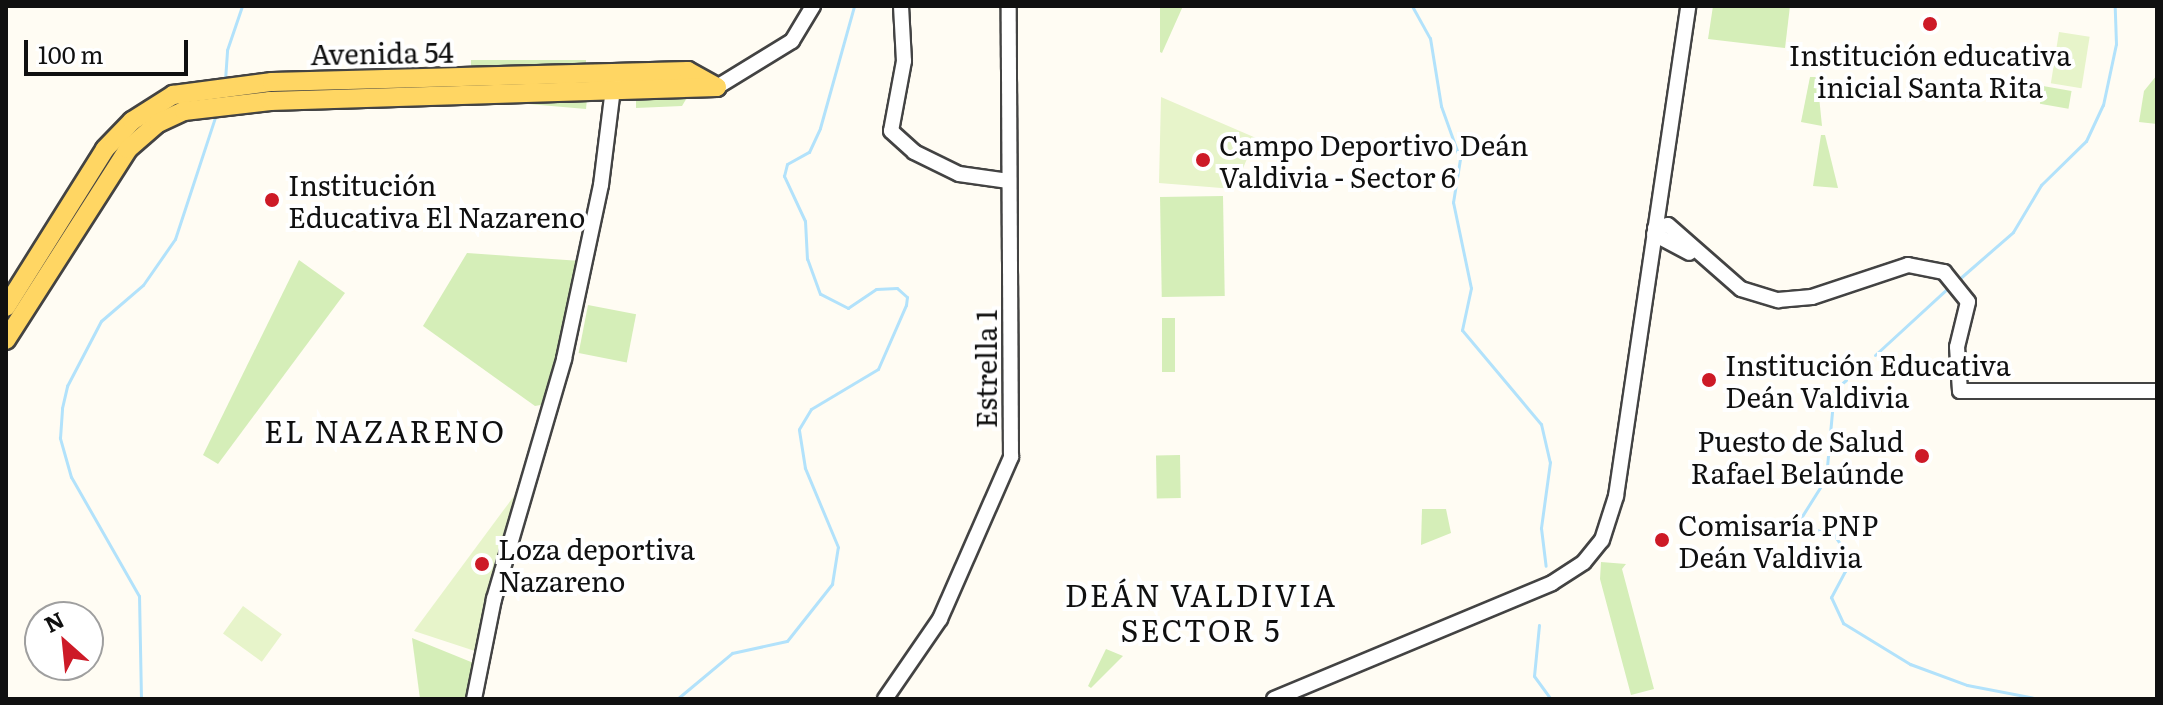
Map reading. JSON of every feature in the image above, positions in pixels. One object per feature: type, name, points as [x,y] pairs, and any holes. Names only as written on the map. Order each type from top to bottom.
[{"type":"main road","name":"Avenida 54","points":[[6,340],[128,149],[170,116],[201,107],[270,101],[614,84],[688,71],[717,87]]},
{"type":"main road","name":"Avenida 54","points":[[6,307],[105,149],[132,121],[173,95],[272,82],[717,87]]},
{"type":"street","points":[[717,87],[792,41],[813,6]]},
{"type":"street","points":[[901,6],[904,61],[890,113],[891,131],[914,152],[959,174],[1009,181]]},
{"type":"street","name":"Estrella 1","points":[[885,699],[940,619],[1011,457],[1009,6]]},
{"type":"street","points":[[1274,699],[1552,583],[1595,550],[1616,496],[1688,6]]},
{"type":"street","points":[[474,699],[494,599],[564,359],[614,84]]},
{"type":"street","points":[[1662,192],[1673,237]]},
{"type":"street","points":[[1654,231],[1668,225],[1673,237],[1741,289],[1778,300],[1812,297],[1908,265],[1958,284],[1968,302],[1957,347],[1960,391],[2157,391]]},
{"type":"street","points":[[1649,262],[1673,237]]},
{"type":"green space","points":[[1160,6],[1183,6],[1162,53],[1160,52]]},
{"type":"green space","points":[[1713,6],[1790,6],[1785,48],[1708,39]]},
{"type":"green space","points":[[2059,32],[2090,37],[2081,88],[2051,83]]},
{"type":"green space","points":[[471,60],[586,60],[586,70],[471,70]]},
{"type":"green space","points":[[2157,75],[2157,124],[2139,122],[2144,91]]},
{"type":"green space","points":[[1810,77],[1817,77],[1822,126],[1801,122]]},
{"type":"green space","points":[[2043,86],[2072,91],[2068,109],[2040,104]]},
{"type":"green space","points":[[492,90],[587,98],[586,109],[491,101]]},
{"type":"green space","points":[[688,96],[682,106],[636,108],[636,97]]},
{"type":"green space","name":"Campo Deportivo Deán Valdivia - Sector 6","points":[[1161,97],[1256,138],[1234,189],[1159,183]]},
{"type":"green space","points":[[1821,135],[1825,135],[1838,188],[1813,186]]},
{"type":"green space","points":[[1223,196],[1225,296],[1162,297],[1160,197]]},
{"type":"green space","points":[[467,253],[581,261],[546,404],[535,406],[423,326]]},
{"type":"green space","points":[[299,260],[345,293],[218,464],[203,455]]},
{"type":"green space","points":[[588,305],[636,314],[627,362],[579,353]]},
{"type":"green space","points":[[1162,318],[1175,318],[1175,372],[1162,372]]},
{"type":"green space","points":[[1156,455],[1180,455],[1181,498],[1157,498]]},
{"type":"green space","name":"Loza deportiva Nazareno","points":[[514,496],[478,652],[414,631]]},
{"type":"green space","points":[[1422,509],[1446,509],[1451,533],[1421,545]]},
{"type":"green space","points":[[1601,562],[1626,564],[1622,569],[1654,689],[1631,695],[1600,579]]},
{"type":"green space","points":[[243,606],[282,634],[262,662],[223,634]]},
{"type":"green space","points":[[412,638],[476,664],[468,699],[420,699]]},
{"type":"green space","points":[[1106,649],[1123,656],[1091,688],[1088,686]]},
{"type":"waterway","points":[[225,80],[227,50],[242,6]]},
{"type":"waterway","points":[[677,699],[732,653],[787,641],[832,584],[838,547],[805,468],[799,429],[811,409],[878,369],[906,305],[907,297],[897,288],[876,289],[848,308],[820,294],[807,259],[805,221],[784,176],[787,164],[809,152],[820,128],[854,6]]},
{"type":"waterway","points":[[1412,6],[1430,38],[1441,106],[1460,159],[1453,202],[1471,288],[1462,330],[1541,424],[1550,462],[1541,528],[1546,566]]},
{"type":"waterway","points":[[1958,280],[2013,232],[2041,185],[2086,141],[2103,105],[2116,44],[2115,6]]},
{"type":"waterway","points":[[141,699],[139,596],[71,477],[60,438],[62,408],[67,386],[101,321],[143,285],[175,239],[216,114]]},
{"type":"waterway","points":[[1875,355],[1949,287]]},
{"type":"waterway","points":[[1846,380],[1834,390],[1826,478],[1797,524],[1834,535],[1845,551],[1845,571],[1831,597],[1843,623],[1910,664],[1967,685],[2040,699]]},
{"type":"waterway","points":[[1539,625],[1534,676],[1551,699]]},
{"type":"place","name":"Institución educativa inicial Santa Rita","points":[[1930,24]]},
{"type":"place","name":"Campo Deportivo Deán Valdivia - Sector 6","points":[[1203,160]]},
{"type":"place","name":"Institución Educativa El Nazareno","points":[[272,200]]},
{"type":"place","name":"Institución Educativa Deán Valdivia","points":[[1709,380]]},
{"type":"place","name":"Puesto de Salud Rafael Belaúnde","points":[[1922,456]]},
{"type":"place","name":"Comisaría PNP Deán Valdivia","points":[[1662,540]]},
{"type":"place","name":"Loza deportiva Nazareno","points":[[482,564]]},
{"type":"district","name":"EL NAZARENO","points":[[385,430]]},
{"type":"district","name":"DEÁN VALDIVIA SECTOR 5","points":[[1201,611]]}]
